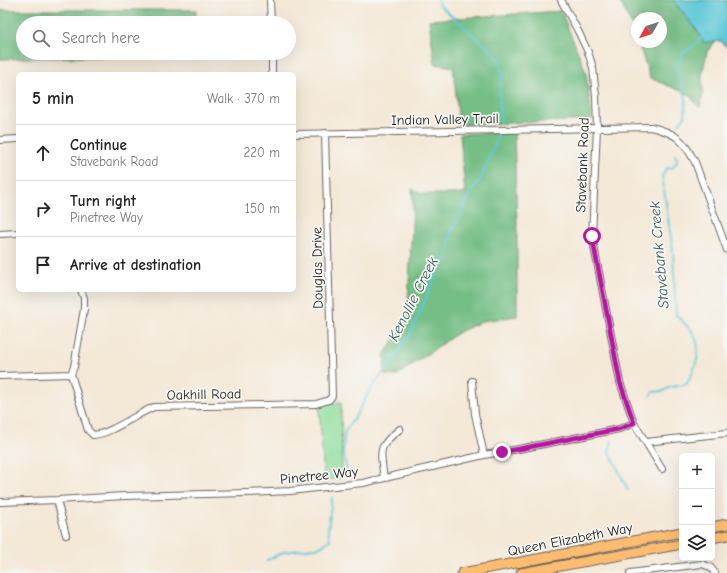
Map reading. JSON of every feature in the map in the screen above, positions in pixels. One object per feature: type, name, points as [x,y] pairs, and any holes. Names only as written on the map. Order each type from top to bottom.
[{"type":"highway","points":[[715,526],[727,524]]},
{"type":"highway","name":"Queen Elizabeth Way","points":[[462,573],[679,533]]},
{"type":"highway","points":[[715,537],[727,535]]},
{"type":"highway","name":"Queen Elizabeth Way","points":[[521,573],[679,545]]},
{"type":"street","points":[[270,0],[271,16]]},
{"type":"street","name":"Stavebank Road","points":[[561,0],[582,38],[593,68],[597,128],[592,236],[620,382],[634,423],[662,469]]},
{"type":"street","points":[[272,60],[272,72]]},
{"type":"street","name":"Indian Valley Trail","points":[[296,134],[651,127],[673,134],[689,150],[727,250]]},
{"type":"street","name":"Douglas Drive","points":[[325,134],[332,396],[329,400]]},
{"type":"street","points":[[0,140],[16,140]]},
{"type":"street","points":[[0,234],[16,233]]},
{"type":"street","points":[[0,376],[71,374],[74,367],[84,309],[84,298],[82,292]]},
{"type":"street","name":"Oakhill Road","points":[[71,374],[88,430],[94,435],[102,434],[142,411],[154,407],[316,404],[329,400]]},
{"type":"street","points":[[472,381],[475,414],[484,455]]},
{"type":"street","name":"Pinetree Way","points":[[0,502],[124,496],[290,491],[363,482],[484,455],[619,429],[634,423]]},
{"type":"street","points":[[384,478],[381,457],[383,445],[400,429]]},
{"type":"street","points":[[646,442],[727,433]]},
{"type":"street","points":[[57,500],[66,535]]},
{"type":"street","points":[[630,573],[702,564],[710,567],[715,573]]},
{"type":"green space","points":[[619,0],[673,0],[696,29],[704,42],[716,41],[707,52],[702,75],[703,93],[700,108],[688,94],[650,78],[640,48],[667,48],[667,12],[631,12],[631,23]]},
{"type":"green space","points":[[0,10],[196,10],[196,16],[16,16],[16,59],[0,59]]},
{"type":"green space","points":[[561,11],[586,72],[592,120],[459,125],[453,67],[435,64],[429,20]]},
{"type":"green space","points":[[514,132],[517,225],[517,316],[483,321],[459,332],[396,376],[385,375],[384,355],[407,320],[413,207],[412,189],[422,194],[465,194],[460,134]]},
{"type":"green space","points":[[341,402],[342,478],[324,480],[319,404]]},
{"type":"water","points":[[673,0],[727,0],[727,48],[721,41],[704,43],[696,29]]},
{"type":"waterway","name":"Kenollie Creek","points":[[438,0],[439,5],[493,52],[500,63],[502,71],[499,103],[501,124]]},
{"type":"waterway","name":"Stavebank Creek","points":[[679,124],[685,116],[686,98],[676,68],[683,54],[702,37]]},
{"type":"waterway","name":"Kenollie Creek","points":[[347,472],[343,452],[345,431],[355,417],[370,390],[411,333],[437,272],[447,257],[451,233],[473,188],[482,176],[500,132]]},
{"type":"waterway","name":"Stavebank Creek","points":[[650,396],[653,392],[664,391],[668,388],[687,384],[698,353],[698,347],[693,333],[676,315],[673,252],[662,176],[667,168],[672,168],[677,162],[675,155]]},
{"type":"waterway","name":"Stavebank Creek","points":[[612,441],[609,451],[628,490]]},
{"type":"waterway","name":"Kenollie Creek","points":[[267,560],[284,552],[321,547],[330,540],[328,530],[332,497]]},
{"type":"route","points":[[502,452],[619,429],[634,423],[620,382],[592,236]]}]
